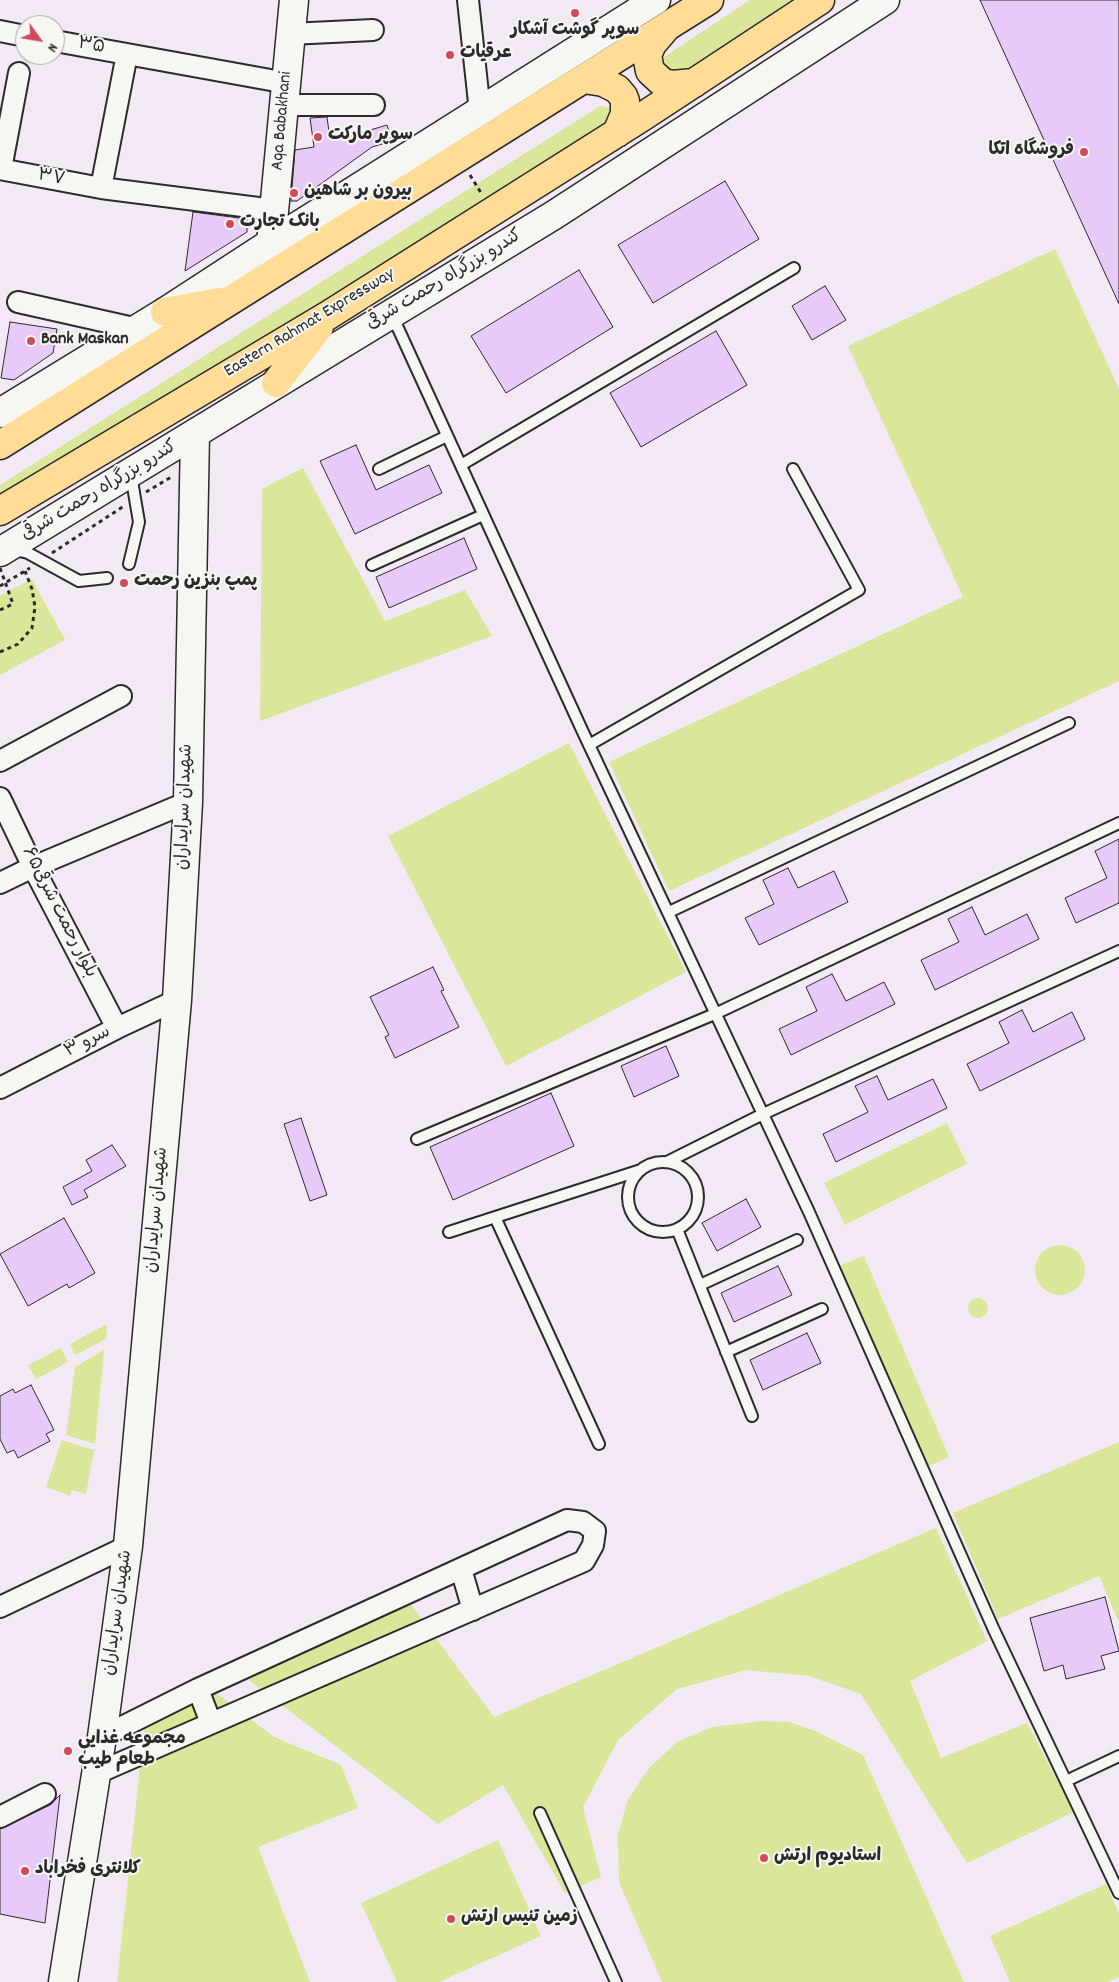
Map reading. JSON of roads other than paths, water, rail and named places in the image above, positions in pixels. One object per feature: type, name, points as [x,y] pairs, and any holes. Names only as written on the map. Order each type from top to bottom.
[{"type":"highway","points":[[0,445],[709,0]]},
{"type":"highway","points":[[666,27],[652,44],[647,55],[650,71],[663,82],[672,85],[694,83],[820,0]]},
{"type":"highway","points":[[584,79],[603,82],[617,89],[623,96],[625,114],[617,133]]},
{"type":"highway","name":"Eastern Rahmat Expressway","points":[[0,511],[327,316],[694,83]]},
{"type":"highway","points":[[165,312],[235,299]]},
{"type":"highway","points":[[276,383],[327,316]]},
{"type":"main road","name":"Aqa Babakhani","points":[[271,243],[294,0]]},
{"type":"main road","points":[[0,412],[138,329],[656,0]]},
{"type":"main road","name":"کندرو بزرگراه رحمت شرقی","points":[[2,556],[276,383],[554,215],[885,0]]},
{"type":"main road","name":"شهیدان سرایداران","points":[[63,1982],[102,1738],[128,1546],[177,1000],[188,802],[195,434]]},
{"type":"street","points":[[468,0],[480,112]]},
{"type":"street","points":[[290,34],[373,30]]},
{"type":"street","points":[[0,31],[15,34]]},
{"type":"street","name":"۳۵","points":[[65,43],[127,54],[286,94],[374,105]]},
{"type":"street","points":[[101,188],[127,54]]},
{"type":"street","points":[[0,169],[19,72]]},
{"type":"street","name":"۳۷","points":[[0,169],[101,188],[274,210]]},
{"type":"street","points":[[18,302],[138,329]]},
{"type":"street","points":[[0,761],[122,696]]},
{"type":"street","name":"بلوار رحمت شرقی۶۵","points":[[0,798],[33,867],[117,1028]]},
{"type":"street","points":[[0,883],[33,867],[188,802]]},
{"type":"street","name":"سرو ۳","points":[[0,1088],[117,1028],[177,1000]]},
{"type":"street","points":[[95,1774],[584,1562],[593,1545],[595,1531],[583,1522],[567,1520],[198,1689],[102,1738]]},
{"type":"street","points":[[0,1607],[128,1546]]},
{"type":"street","points":[[461,1569],[473,1610]]},
{"type":"street","points":[[198,1689],[211,1723]]},
{"type":"street","points":[[0,1817],[45,1794]]},
{"type":"lane","points":[[461,465],[794,268]]},
{"type":"lane","points":[[392,314],[589,744],[809,1212],[994,1630],[1119,1892]]},
{"type":"lane","points":[[378,469],[447,436]]},
{"type":"lane","points":[[589,744],[858,590],[793,469]]},
{"type":"lane","points":[[129,564],[139,522],[131,473]]},
{"type":"lane","points":[[372,565],[483,515]]},
{"type":"lane","points":[[2,556],[28,553],[79,581],[107,578]]},
{"type":"lane","points":[[669,912],[1069,723]]},
{"type":"lane","points":[[417,1139],[716,1013],[1119,823]]},
{"type":"lane","points":[[667,1162],[676,1164],[690,1175],[697,1191],[698,1200],[691,1217],[677,1229],[668,1231],[650,1230],[642,1225],[631,1211],[628,1193],[635,1176],[649,1165],[667,1162],[763,1114],[1119,951]]},
{"type":"lane","points":[[449,1232],[641,1170]]},
{"type":"lane","points":[[495,1217],[599,1444]]},
{"type":"lane","points":[[677,1229],[752,1416]]},
{"type":"lane","points":[[700,1285],[796,1240]]},
{"type":"lane","points":[[726,1352],[822,1309]]},
{"type":"lane","points":[[1066,1781],[1119,1756]]},
{"type":"lane","points":[[540,1813],[616,1982]]},
{"type":"place","name":"سوپر گوشت آشکار","points":[[575,13]]},
{"type":"place","name":"عرقیات","points":[[450,55]]},
{"type":"place","name":"سوپر مارکت","points":[[318,137]]},
{"type":"place","name":"فروشگاه اتکا","points":[[1084,152]]},
{"type":"place","name":"بیرون بر شاهین","points":[[294,193]]},
{"type":"place","name":"بانک تجارت","points":[[230,224]]},
{"type":"place","name":"Bank Maskan","points":[[31,341]]},
{"type":"place","name":"پمپ بنزین رحمت","points":[[124,583]]},
{"type":"place","name":"مجموعه غذایی طعام طیب","points":[[68,1751]]},
{"type":"place","name":"استادیوم ارتش","points":[[764,1858]]},
{"type":"place","name":"کلانتری فخراباد","points":[[25,1871]]},
{"type":"place","name":"زمین تنیس ارتش","points":[[451,1919]]}]
